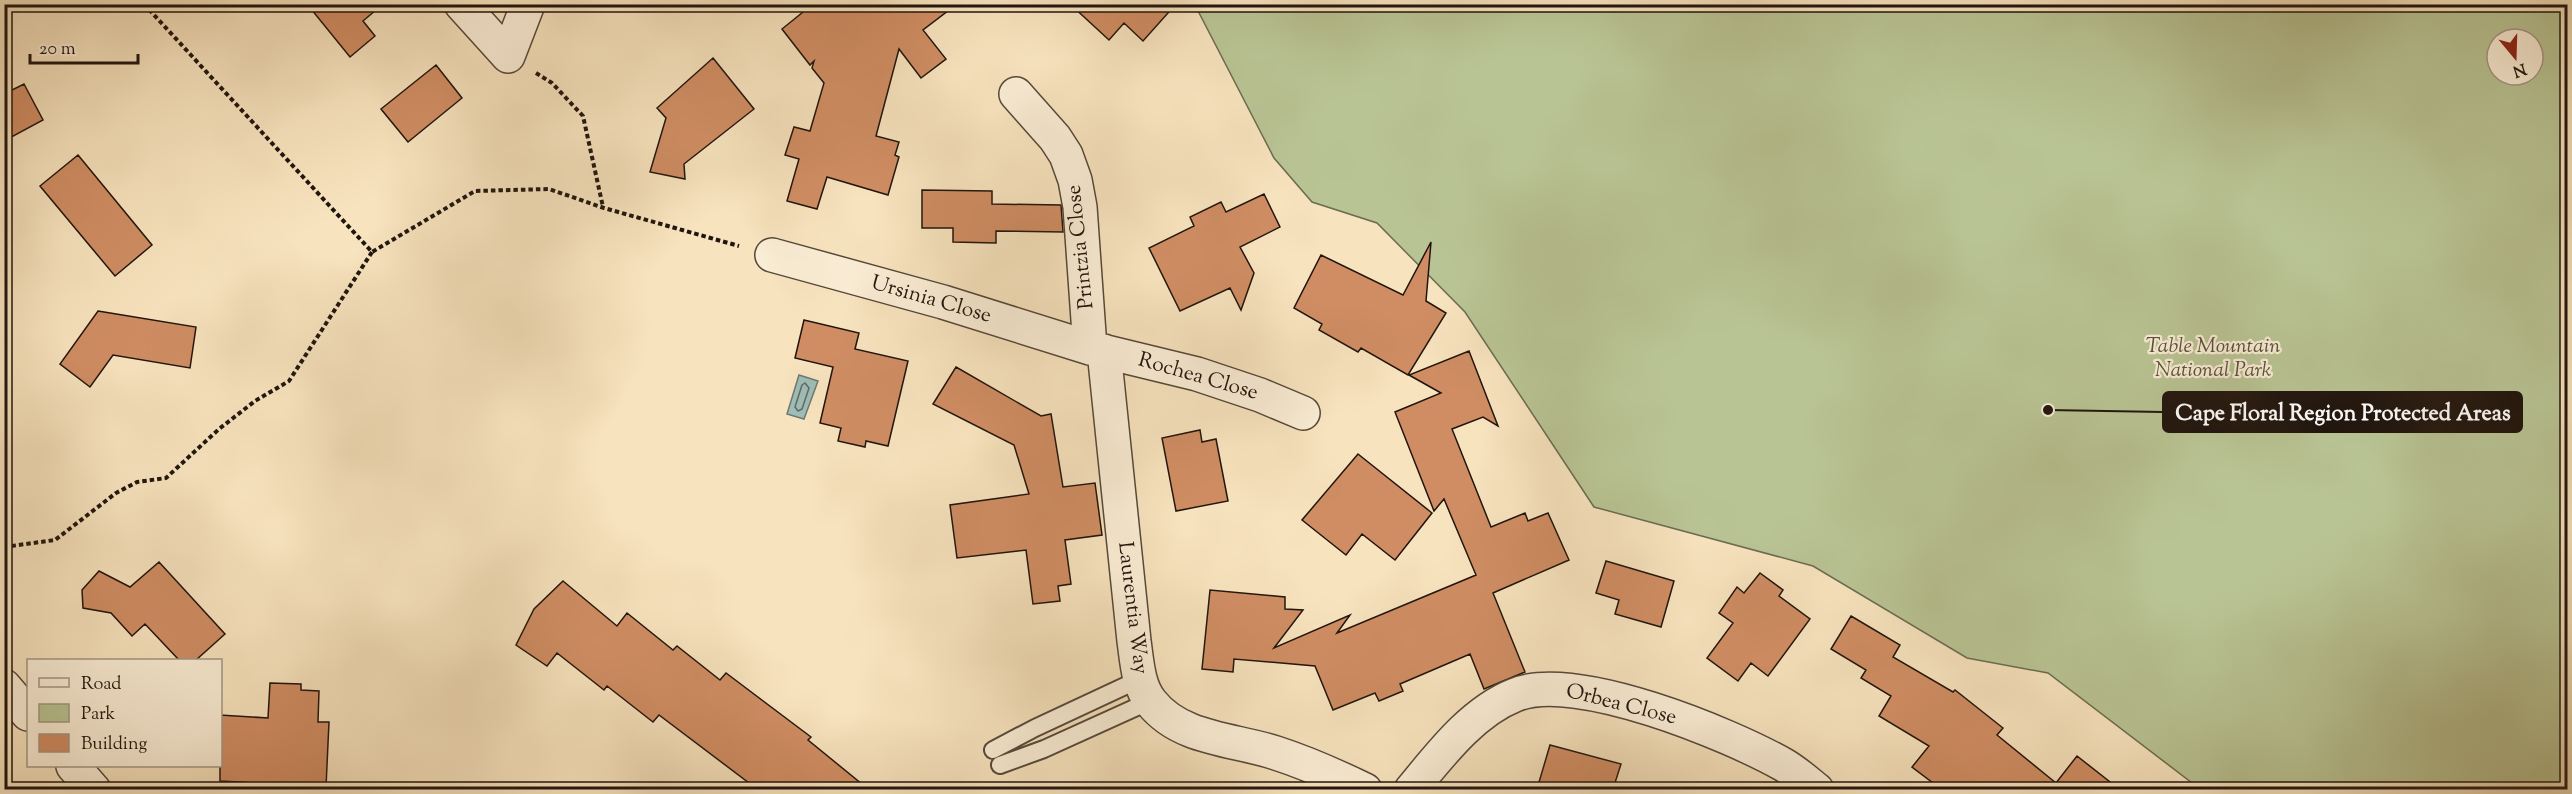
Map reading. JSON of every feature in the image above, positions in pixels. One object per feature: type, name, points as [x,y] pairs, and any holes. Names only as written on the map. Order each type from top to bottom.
[{"type":"street","points":[[461,4],[508,56],[528,4]]},
{"type":"street","name":"Printzia Close","points":[[1016,94],[1055,138],[1066,155],[1075,180],[1097,349]]},
{"type":"street","name":"Ursinia Close","points":[[772,255],[943,302],[1097,349]]},
{"type":"street","name":"Rochea Close","points":[[1097,349],[1197,374],[1260,395],[1303,413]]},
{"type":"street","name":"Laurentia Way","points":[[1097,349],[1134,641],[1145,690],[1175,724],[1192,732],[1273,752],[1317,767],[1365,789]]},
{"type":"street","points":[[4,686],[27,713]]},
{"type":"street","name":"Orbea Close","points":[[1411,789],[1444,750],[1489,710],[1513,696],[1530,690],[1556,689],[1640,705],[1700,726],[1785,766],[1817,789]]},
{"type":"street","points":[[75,767],[94,789]]},
{"type":"lane","points":[[1145,690],[1044,749],[996,758],[1035,728],[1145,690]]},
{"type":"path","points":[[144,4],[372,252]]},
{"type":"path","points":[[508,56],[552,83],[583,116],[604,208]]},
{"type":"path","points":[[4,547],[56,540],[116,493],[137,482],[166,478],[219,429],[255,401],[289,381],[372,252],[474,191],[549,189],[604,208],[772,255]]},
{"type":"green space","name":"Table Mountain National Park","points":[[1195,5],[2567,5],[2567,789],[2200,789],[2048,673],[1967,658],[1813,566],[1594,507],[1465,312],[1377,223],[1312,202],[1274,158]]},
{"type":"water","points":[[799,375],[818,381],[804,419],[787,414]]},
{"type":"building","points":[[307,4],[383,4],[363,21],[375,36],[350,57]]},
{"type":"building","points":[[813,4],[957,4],[923,30],[946,59],[921,78],[899,49],[876,136],[899,142],[895,155],[899,157],[888,195],[827,177],[817,209],[787,201],[799,159],[785,155],[794,127],[810,131],[824,83],[812,68],[814,61],[810,65],[782,29]]},
{"type":"building","points":[[1070,4],[1176,4],[1143,41],[1124,23],[1109,40]]},
{"type":"building","points":[[713,58],[754,109],[684,164],[685,179],[650,172],[666,118],[657,108]]},
{"type":"building","points":[[436,65],[462,98],[408,142],[381,109]]},
{"type":"building","points":[[24,84],[43,120],[4,141],[4,94]]},
{"type":"building","points":[[78,155],[152,245],[115,276],[40,186]]},
{"type":"building","points":[[922,190],[992,191],[992,204],[1061,205],[1063,232],[996,231],[996,243],[953,242],[953,228],[922,228]]},
{"type":"building","points":[[1264,194],[1280,227],[1240,247],[1254,273],[1241,310],[1230,288],[1180,311],[1149,248],[1194,226],[1190,217],[1221,202],[1226,212]]},
{"type":"building","points":[[1431,242],[1426,301],[1446,313],[1408,375],[1361,348],[1358,352],[1319,330],[1322,324],[1294,308],[1321,255],[1403,295]]},
{"type":"building","points":[[98,311],[196,327],[190,368],[113,355],[90,387],[60,364]]},
{"type":"building","points":[[804,320],[859,333],[855,349],[908,361],[888,446],[866,441],[865,447],[838,441],[841,428],[820,423],[833,367],[795,358]]},
{"type":"building","points":[[1469,351],[1498,426],[1483,417],[1452,429],[1491,527],[1525,513],[1528,521],[1548,513],[1569,560],[1493,593],[1525,672],[1484,689],[1470,654],[1400,684],[1403,691],[1379,701],[1375,693],[1333,710],[1315,666],[1234,659],[1233,672],[1202,669],[1210,590],[1285,597],[1285,609],[1303,610],[1274,648],[1350,615],[1337,633],[1476,575],[1444,499],[1434,511],[1395,412],[1441,393],[1409,375]]},
{"type":"building","points":[[956,367],[1041,416],[1051,414],[1063,487],[1095,483],[1102,535],[1065,540],[1071,584],[1058,586],[1060,601],[1033,604],[1026,550],[957,558],[950,505],[1029,494],[1014,445],[933,404]]},
{"type":"building","points":[[1200,430],[1202,442],[1216,439],[1228,501],[1176,511],[1162,438]]},
{"type":"building","points":[[1358,454],[1432,513],[1395,560],[1362,534],[1346,555],[1302,520]]},
{"type":"building","points":[[1606,561],[1674,581],[1661,627],[1615,614],[1619,600],[1596,593]]},
{"type":"building","points":[[159,562],[225,634],[197,659],[178,659],[145,624],[132,636],[111,613],[83,608],[82,590],[99,571],[130,587]]},
{"type":"building","points":[[1760,573],[1783,590],[1779,596],[1810,619],[1768,676],[1751,663],[1738,681],[1707,658],[1733,623],[1719,613],[1737,587],[1744,593]]},
{"type":"building","points":[[563,581],[617,626],[627,613],[673,650],[677,646],[720,680],[726,673],[811,737],[808,740],[868,789],[757,789],[659,715],[653,722],[607,686],[604,690],[557,653],[547,666],[516,645],[534,609]]},
{"type":"building","points":[[1851,616],[1900,645],[1893,657],[1953,692],[1955,690],[2003,728],[1997,735],[2056,783],[2077,756],[2119,789],[1941,789],[1912,767],[1929,746],[1879,716],[1891,696],[1861,678],[1866,670],[1831,649]]},
{"type":"building","points":[[270,683],[301,684],[301,690],[319,691],[318,722],[329,722],[326,787],[220,781],[222,715],[268,718]]},
{"type":"building","points":[[1550,745],[1621,764],[1613,789],[1537,789]]},
{"type":"place","name":"Cape Floral Region Protected Areas","points":[[2048,410]]}]
